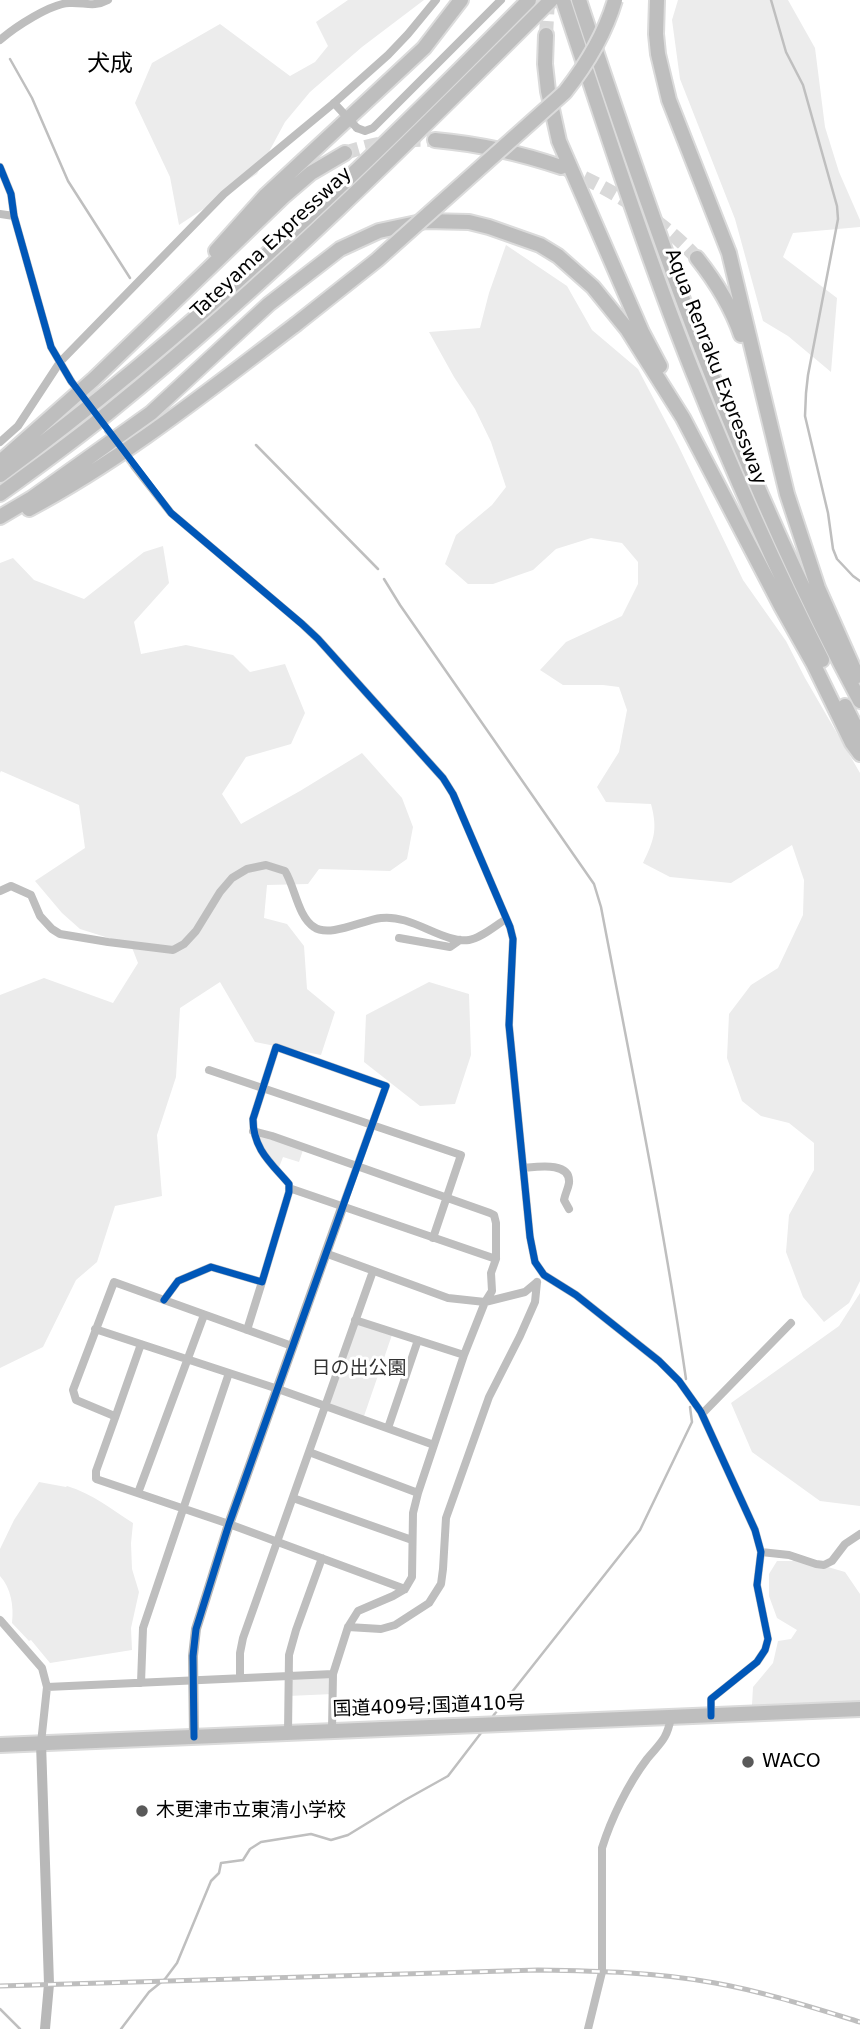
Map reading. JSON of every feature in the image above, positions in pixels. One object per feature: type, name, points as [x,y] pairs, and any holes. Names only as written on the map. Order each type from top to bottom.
[{"type":"highway","points":[[181,296],[194,275],[266,195],[424,48],[461,0]]},
{"type":"highway","name":"Tateyama Expressway","points":[[0,475],[104,396],[217,301],[403,127],[529,0]]},
{"type":"highway","name":"Tateyama Expressway","points":[[0,494],[113,409],[228,312],[340,209],[551,0]]},
{"type":"highway","name":"Aqua Renraku Expressway","points":[[579,0],[625,139],[705,362],[797,575],[860,701]]},
{"type":"highway","points":[[0,524],[100,469],[152,433],[377,260],[565,92],[597,44],[615,0]]},
{"type":"highway","points":[[657,0],[656,34],[662,76],[669,100],[729,253],[787,494],[818,588],[860,682]]},
{"type":"highway","name":"Aqua Renraku Expressway","points":[[565,6],[696,381],[783,582],[860,736]]},
{"type":"highway","points":[[546,35],[548,91],[559,141],[642,332],[674,391],[683,418]]},
{"type":"highway","points":[[436,140],[477,145],[561,167]]},
{"type":"highway","points":[[0,461],[94,379],[283,197],[311,173],[345,153]]},
{"type":"highway","points":[[0,517],[32,498],[151,413],[269,304],[340,249],[379,231],[426,221],[469,222],[489,227],[540,245],[558,256],[593,287],[627,329],[683,418],[860,754]]},
{"type":"highway","points":[[697,258],[730,307],[764,395]]},
{"type":"highway","name":"国道409号;国道410号","points":[[0,1745],[860,1709]]},
{"type":"street","points":[[0,40],[49,9],[68,3],[98,5],[108,0]]},
{"type":"street","points":[[0,442],[18,426],[60,362],[224,194],[388,55],[436,0]]},
{"type":"street","points":[[334,103],[357,128],[365,131],[373,128],[501,0]]},
{"type":"street","points":[[0,167],[11,194],[14,216],[51,347],[71,380]]},
{"type":"street","points":[[0,215],[14,216]]},
{"type":"street","points":[[134,466],[171,513],[318,639],[434,766],[453,794],[510,927],[513,950],[509,1025],[531,1252],[535,1262],[544,1275],[576,1295],[659,1361],[679,1381],[702,1414],[755,1530],[761,1552],[757,1585],[768,1639],[765,1650],[748,1671],[711,1699],[711,1716]]},
{"type":"street","points":[[0,891],[10,886],[31,895],[40,916],[60,934],[173,950],[184,944],[196,931],[232,878],[247,869],[267,865],[285,871],[292,883],[303,917],[315,928],[324,931],[359,922],[398,918],[460,940],[471,940],[506,919]]},
{"type":"street","points":[[400,938],[450,947],[460,940]]},
{"type":"street","points":[[194,1737],[192,1656],[196,1629],[229,1524],[386,1086],[276,1047],[253,1119],[253,1131],[257,1144],[289,1184],[289,1188],[287,1203],[247,1330]]},
{"type":"street","points":[[209,1070],[461,1155],[433,1238]]},
{"type":"street","points":[[253,1131],[447,1197],[494,1215],[496,1223],[496,1259],[491,1273],[492,1291],[485,1301],[464,1355],[413,1513],[412,1577],[405,1589],[358,1611],[348,1627],[333,1674],[332,1730]]},
{"type":"street","points":[[524,1168],[548,1166],[566,1172],[569,1185],[564,1200],[569,1209]]},
{"type":"street","points":[[289,1188],[496,1259]]},
{"type":"street","points":[[325,1253],[447,1298],[485,1301],[525,1293],[544,1275]]},
{"type":"street","points":[[164,1300],[178,1281],[211,1267],[262,1282]]},
{"type":"street","points":[[240,1678],[243,1637],[373,1271]]},
{"type":"street","points":[[115,1418],[82,1403],[74,1397],[73,1390],[114,1282],[292,1346]]},
{"type":"street","points":[[348,1627],[381,1629],[395,1625],[429,1603],[441,1584],[446,1518],[489,1397],[535,1302],[537,1282]]},
{"type":"street","points":[[138,1493],[204,1315]]},
{"type":"street","points":[[355,1320],[464,1355]]},
{"type":"street","points":[[702,1414],[791,1323]]},
{"type":"street","points":[[95,1329],[278,1389],[434,1445]]},
{"type":"street","points":[[387,1428],[418,1340]]},
{"type":"street","points":[[141,1344],[96,1471],[96,1479],[229,1524],[405,1589]]},
{"type":"street","points":[[141,1683],[143,1628],[229,1373]]},
{"type":"street","points":[[309,1452],[418,1493]]},
{"type":"street","points":[[293,1498],[412,1540]]},
{"type":"street","points":[[761,1552],[789,1555],[824,1565],[832,1561],[845,1544],[860,1534]]},
{"type":"street","points":[[288,1732],[289,1655],[322,1558]]},
{"type":"street","points":[[0,1620],[42,1668],[47,1687],[41,1743],[49,1984],[45,2029]]},
{"type":"street","points":[[47,1687],[333,1674]]},
{"type":"street","points":[[588,2029],[601,1972],[602,1848],[608,1829],[624,1798],[647,1760],[667,1737],[671,1717]]},
{"type":"green space","points":[[348,0],[424,0],[362,47],[310,92],[285,122],[257,174],[179,225],[170,177],[135,103],[152,63],[220,24],[290,76],[315,62],[328,46],[316,22]]},
{"type":"green space","points":[[678,0],[788,0],[815,48],[825,127],[839,172],[860,220],[860,227],[793,233],[783,257],[837,298],[831,372],[788,336],[763,321],[735,219],[680,79],[672,20]]},
{"type":"green space","points":[[506,245],[567,286],[592,330],[638,369],[743,580],[786,641],[860,773],[860,1281],[849,1303],[824,1322],[803,1297],[786,1252],[789,1215],[814,1170],[814,1143],[789,1123],[761,1116],[742,1101],[727,1058],[729,1014],[751,985],[778,968],[803,915],[804,880],[792,845],[731,883],[670,877],[643,863],[654,835],[651,804],[606,802],[597,787],[619,752],[627,710],[619,687],[563,685],[540,670],[566,642],[622,616],[638,584],[638,562],[622,543],[591,538],[556,549],[533,570],[493,584],[468,584],[445,564],[456,535],[492,505],[506,487],[491,442],[475,409],[429,332],[480,328]]},
{"type":"green space","points":[[163,546],[169,583],[134,622],[141,654],[186,645],[233,655],[250,672],[285,664],[305,713],[291,744],[246,757],[222,794],[241,824],[362,753],[402,798],[413,827],[407,859],[390,871],[319,869],[308,884],[267,885],[264,918],[287,924],[304,946],[307,989],[335,1012],[321,1055],[255,1042],[220,982],[180,1008],[176,1077],[157,1135],[162,1196],[115,1206],[97,1262],[76,1280],[43,1347],[0,1368],[0,995],[44,978],[113,1003],[138,963],[131,945],[80,929],[62,913],[35,881],[85,848],[79,805],[1,771],[0,773],[0,563],[13,558],[34,580],[84,599],[144,552]]},
{"type":"green space","points":[[429,982],[469,994],[471,1055],[455,1104],[420,1106],[364,1062],[366,1015]]},
{"type":"green space","points":[[253,1131],[304,1147],[299,1162],[283,1157],[278,1170]]},
{"type":"green space","points":[[860,1293],[860,1506],[820,1501],[752,1452],[731,1403],[839,1326]]},
{"type":"green space","name":"日の出公園","points":[[355,1320],[393,1332],[363,1419],[325,1406]]},
{"type":"green space","points":[[39,1482],[76,1489],[102,1502],[133,1523],[132,1569],[139,1592],[131,1628],[132,1650],[50,1663],[12,1623],[11,1598],[0,1576],[0,1549],[14,1520]]},
{"type":"green space","points":[[797,1558],[845,1572],[860,1594],[860,1701],[760,1708],[752,1705],[753,1687],[773,1663],[778,1641],[791,1639],[797,1630],[777,1618],[769,1596],[769,1574],[777,1561],[792,1561]]},
{"type":"green space","points":[[333,1674],[333,1694],[288,1696],[288,1676]]},
{"type":"waterway","points":[[771,0],[786,52],[803,85],[837,206],[838,219],[808,375],[805,416],[828,513],[833,549],[837,559],[860,581]]},
{"type":"waterway","points":[[10,59],[32,98],[68,181],[130,278]]},
{"type":"waterway","points":[[256,445],[378,569]]},
{"type":"waterway","points":[[384,579],[594,884],[601,907],[646,1143],[686,1379]]},
{"type":"waterway","points":[[493,1716],[640,1530],[692,1422],[690,1407]]},
{"type":"waterway","points":[[121,2029],[149,1992],[165,1979],[177,1963],[211,1881],[219,1873],[221,1863],[243,1860],[250,1849],[261,1842],[311,1834],[331,1840],[348,1835],[448,1776],[481,1733]]},
{"type":"waterway","points":[[0,2009],[20,2029]]},
{"type":"tunnel","points":[[546,35],[548,0]]},
{"type":"tunnel","points":[[345,153],[389,142],[435,140]]},
{"type":"tunnel","points":[[565,169],[636,207],[668,231],[697,258]]},
{"type":"tunnel","points":[[71,381],[134,466]]},
{"type":"railway","points":[[0,1986],[538,1970],[604,1972],[671,1976],[733,1986],[860,2022]]},
{"type":"cycle path","points":[[0,167],[11,194],[14,216],[51,347],[71,381],[171,513],[318,639],[443,778],[453,794],[513,939],[509,1025],[530,1237],[535,1262],[544,1275],[576,1295],[659,1361],[679,1381],[701,1412],[755,1530],[761,1552],[757,1585],[768,1639],[757,1662],[711,1699],[711,1716]]},
{"type":"cycle path","points":[[164,1300],[178,1281],[211,1267],[262,1282],[289,1192],[289,1184],[264,1155],[256,1139],[253,1119],[276,1047],[386,1086],[229,1524],[196,1629],[193,1656],[194,1737]]},
{"type":"place","name":"WACO","points":[[748,1762]]},
{"type":"place","name":"木更津市立東清小学校","points":[[142,1811]]},
{"type":"district","name":"犬成","points":[[110,65]]}]
